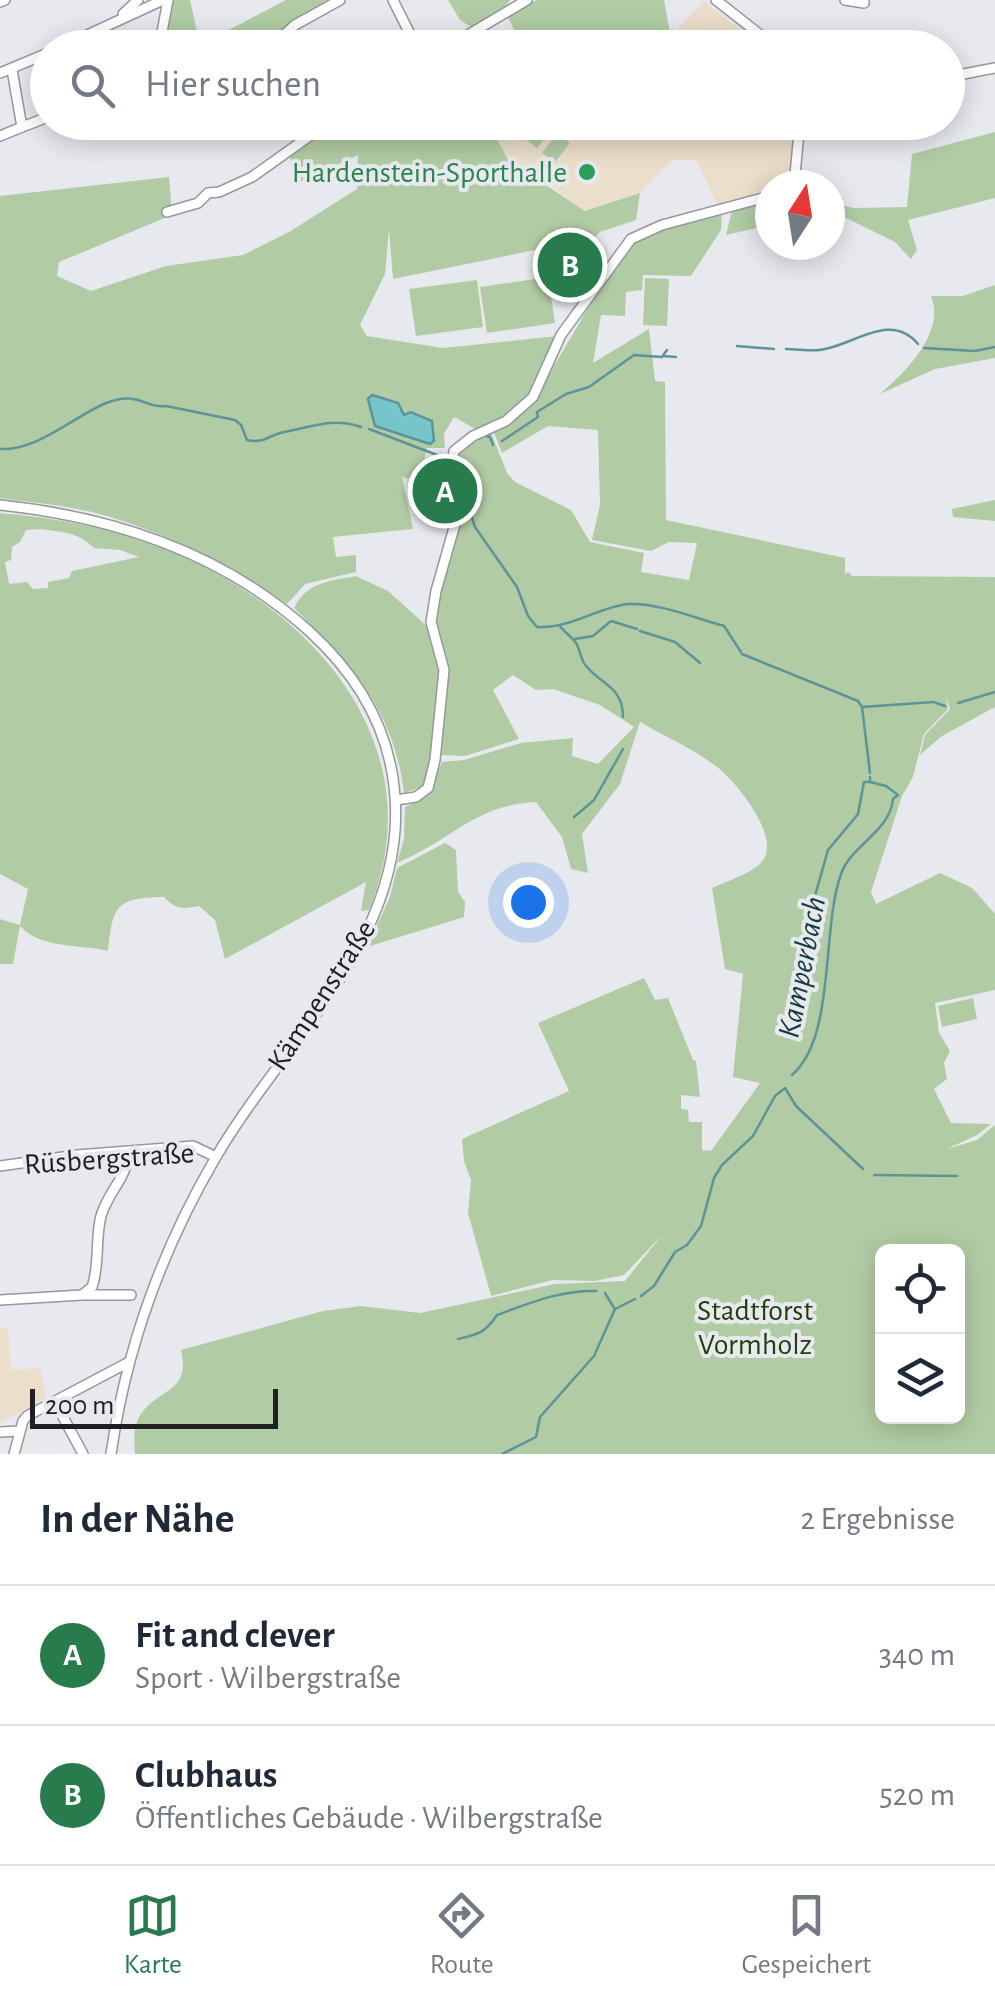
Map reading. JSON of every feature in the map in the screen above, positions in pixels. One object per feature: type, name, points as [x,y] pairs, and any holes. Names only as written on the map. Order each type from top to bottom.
[{"type":"street","points":[[118,20],[138,0]]},
{"type":"street","points":[[97,30],[166,0]]},
{"type":"street","points":[[162,30],[166,0]]},
{"type":"street","points":[[290,30],[340,0]]},
{"type":"street","points":[[393,0],[407,30]]},
{"type":"street","points":[[476,30],[527,0]]},
{"type":"street","points":[[716,0],[754,30]]},
{"type":"street","points":[[845,0],[864,0]]},
{"type":"street","points":[[0,73],[30,62]]},
{"type":"street","points":[[965,74],[995,68]]},
{"type":"street","points":[[12,70],[22,127]]},
{"type":"street","points":[[0,136],[30,124]]},
{"type":"street","points":[[167,212],[198,203],[208,194],[252,177],[304,140]]},
{"type":"street","points":[[795,170],[798,140]]},
{"type":"street","points":[[396,800],[416,797],[428,788],[435,760],[444,670],[432,622],[436,591],[458,510],[450,463],[454,451],[473,436],[506,420],[533,397],[562,335],[631,239],[662,225],[755,200]]},
{"type":"street","name":"Kämpenstraße","points":[[0,505],[91,518],[143,534],[201,558],[270,600],[317,638],[364,695],[387,745],[396,800],[392,864],[365,936],[216,1156],[163,1262],[129,1362],[111,1454]]},
{"type":"street","name":"Rüsbergstraße","points":[[0,1166],[193,1146],[216,1156]]},
{"type":"street","points":[[82,1295],[92,1287],[102,1215],[111,1192],[123,1180],[129,1151]]},
{"type":"street","points":[[0,1300],[132,1295]]},
{"type":"street","points":[[14,1454],[28,1416],[129,1362]]},
{"type":"street","points":[[55,1402],[82,1454]]},
{"type":"street","points":[[0,1432],[20,1430]]},
{"type":"shaded area","points":[[704,1],[740,30],[677,30]]},
{"type":"shaded area","points":[[498,140],[793,140],[793,170],[755,170],[755,194],[717,205],[696,160],[672,160],[640,193],[585,211],[508,160]]},
{"type":"shaded area","points":[[0,1328],[8,1328],[11,1370],[40,1368],[46,1398],[0,1423]]},
{"type":"green space","points":[[172,0],[190,0],[197,30],[166,30]]},
{"type":"green space","points":[[286,0],[334,0],[284,30],[229,30]]},
{"type":"green space","points":[[448,0],[510,0],[504,8],[471,27],[460,20]]},
{"type":"green space","points":[[537,0],[664,0],[669,30],[514,30],[507,15]]},
{"type":"green space","points":[[995,132],[995,198],[908,220],[917,250],[911,259],[895,242],[845,217],[845,206],[907,207],[912,154]]},
{"type":"green space","points":[[307,140],[498,140],[508,160],[585,211],[640,193],[636,220],[600,232],[594,238],[393,279],[389,229],[385,274],[360,325],[367,336],[443,348],[558,336],[537,383],[522,402],[481,432],[454,417],[444,434],[445,448],[427,448],[419,481],[402,477],[413,529],[333,537],[336,557],[356,555],[356,572],[305,584],[287,604],[200,553],[155,532],[81,510],[0,498],[0,196],[169,177],[172,215],[59,262],[57,276],[91,291],[166,266],[243,255],[289,232],[357,189],[358,155],[300,182],[288,153]]},
{"type":"green space","points":[[526,140],[543,140],[537,148]]},
{"type":"green space","points":[[552,140],[570,143],[555,162],[542,153]]},
{"type":"green space","points":[[755,206],[755,228],[726,235],[732,211]]},
{"type":"green space","name":"Stadtforst Vormholz","points":[[722,212],[721,230],[691,276],[643,275],[642,290],[626,292],[625,316],[601,315],[593,363],[649,329],[655,381],[665,382],[666,520],[845,558],[845,574],[849,572],[852,576],[995,577],[995,707],[942,736],[920,755],[925,735],[950,709],[946,697],[948,709],[924,734],[913,777],[902,796],[871,892],[876,904],[940,873],[972,888],[995,914],[995,990],[935,1003],[939,1033],[950,1051],[944,1063],[947,1079],[934,1089],[951,1123],[991,1124],[947,1149],[977,1140],[995,1125],[995,1454],[135,1454],[138,1418],[178,1382],[183,1364],[181,1350],[323,1311],[361,1306],[420,1313],[555,1284],[625,1281],[662,1235],[624,1275],[595,1281],[553,1280],[491,1296],[468,1213],[471,1180],[462,1139],[569,1091],[538,1023],[644,978],[655,1000],[668,998],[696,1061],[700,1097],[681,1095],[681,1109],[688,1110],[689,1122],[702,1122],[702,1150],[711,1151],[760,1083],[733,1077],[743,974],[725,969],[712,888],[761,863],[767,841],[756,814],[738,788],[721,770],[692,750],[640,722],[620,784],[582,834],[588,873],[571,869],[562,837],[536,802],[479,817],[397,863],[404,839],[405,807],[427,796],[442,762],[464,760],[521,743],[573,738],[572,756],[598,764],[634,727],[600,705],[553,689],[536,690],[513,675],[493,690],[519,739],[465,756],[438,755],[447,669],[435,621],[462,514],[453,468],[455,452],[490,430],[507,473],[515,482],[571,510],[590,542],[644,553],[641,572],[689,580],[697,543],[669,542],[651,551],[592,540],[600,505],[598,430],[548,426],[502,453],[493,430],[535,398],[606,278],[633,241],[660,228]]},
{"type":"green space","points":[[548,277],[555,323],[487,333],[480,287]]},
{"type":"green space","points":[[645,278],[669,279],[667,326],[643,325]]},
{"type":"green space","points":[[477,280],[483,327],[416,336],[409,289]]},
{"type":"green space","points":[[995,285],[995,358],[935,369],[880,394],[901,375],[928,337],[933,324],[931,296],[963,296]]},
{"type":"green space","points":[[995,500],[995,521],[953,517],[952,509]]},
{"type":"green space","points":[[0,513],[63,521],[124,535],[218,574],[267,606],[311,645],[347,689],[373,738],[386,792],[386,849],[369,910],[361,911],[366,882],[225,959],[215,920],[199,906],[180,908],[164,897],[136,899],[115,914],[108,951],[49,942],[20,926],[13,964],[0,964],[0,919],[20,925],[28,889],[0,874]],"holes":[[[26,530],[76,536],[94,548],[120,550],[139,557],[72,571],[69,578],[48,582],[48,588],[33,589],[27,582],[9,584],[5,562],[11,560],[12,547]]]},
{"type":"green space","points":[[356,576],[388,591],[430,629],[442,668],[430,776],[424,786],[404,793],[391,737],[367,691],[294,608],[312,588]]},
{"type":"green space","points":[[445,843],[456,850],[464,917],[367,947],[390,897],[397,868]]},
{"type":"green space","points":[[973,998],[977,1019],[942,1027],[938,1006]]},
{"type":"water","points":[[372,395],[398,403],[404,415],[411,412],[432,421],[434,441],[430,444],[375,426],[368,399]]},
{"type":"waterway","points":[[786,349],[819,350],[883,330],[907,334],[918,344]]},
{"type":"waterway","points":[[737,346],[774,349]]},
{"type":"waterway","points":[[924,348],[975,351],[995,347]]},
{"type":"waterway","points":[[502,441],[538,417],[537,412],[566,394],[589,387],[634,355],[662,357],[667,350]]},
{"type":"waterway","points":[[663,356],[676,357]]},
{"type":"waterway","name":"Kamperbach","points":[[0,449],[28,445],[93,409],[126,398],[235,420],[247,440],[253,441],[322,424],[361,427]]},
{"type":"waterway","name":"Kamperbach","points":[[369,429],[445,458]]},
{"type":"waterway","points":[[483,435],[490,437],[493,445]]},
{"type":"waterway","name":"Kamperbach","points":[[455,467],[475,527],[517,587],[528,616],[537,627],[562,625],[618,606],[641,604],[724,626],[741,652]]},
{"type":"waterway","points":[[575,639],[593,636],[611,621],[637,629]]},
{"type":"waterway","points":[[559,625],[576,643],[586,666],[616,693],[623,717]]},
{"type":"waterway","points":[[640,631],[675,642],[700,663]]},
{"type":"waterway","name":"Kamperbach","points":[[742,654],[858,701],[870,773]]},
{"type":"waterway","points":[[958,703],[995,692]]},
{"type":"waterway","points":[[862,707],[934,702]]},
{"type":"waterway","points":[[936,703],[945,706]]},
{"type":"waterway","points":[[574,817],[594,800],[623,749]]},
{"type":"waterway","name":"Kamperbach","points":[[792,1075],[806,1058],[822,1009],[841,874],[885,821],[898,795],[886,786],[870,782],[870,777]]},
{"type":"waterway","points":[[798,1004],[809,917],[828,850],[858,814],[864,782],[870,782]]},
{"type":"waterway","name":"Kamperbach","points":[[641,1296],[654,1286],[675,1252],[687,1245],[701,1226],[714,1178],[753,1136],[775,1096],[785,1088],[796,1106],[863,1169]]},
{"type":"waterway","points":[[874,1175],[957,1176]]},
{"type":"waterway","points":[[458,1339],[481,1332],[497,1315],[533,1302],[596,1291]]},
{"type":"waterway","points":[[605,1293],[614,1308]]},
{"type":"waterway","name":"Kamperbach","points":[[502,1454],[536,1437],[540,1417],[594,1356],[615,1309],[635,1299]]},
{"type":"place","name":"Hardenstein-Sporthalle","points":[[587,172]]},
{"type":"place","name":"Clubhaus","points":[[570,265]]},
{"type":"place","name":"Fit and clever","points":[[445,491]]}]
